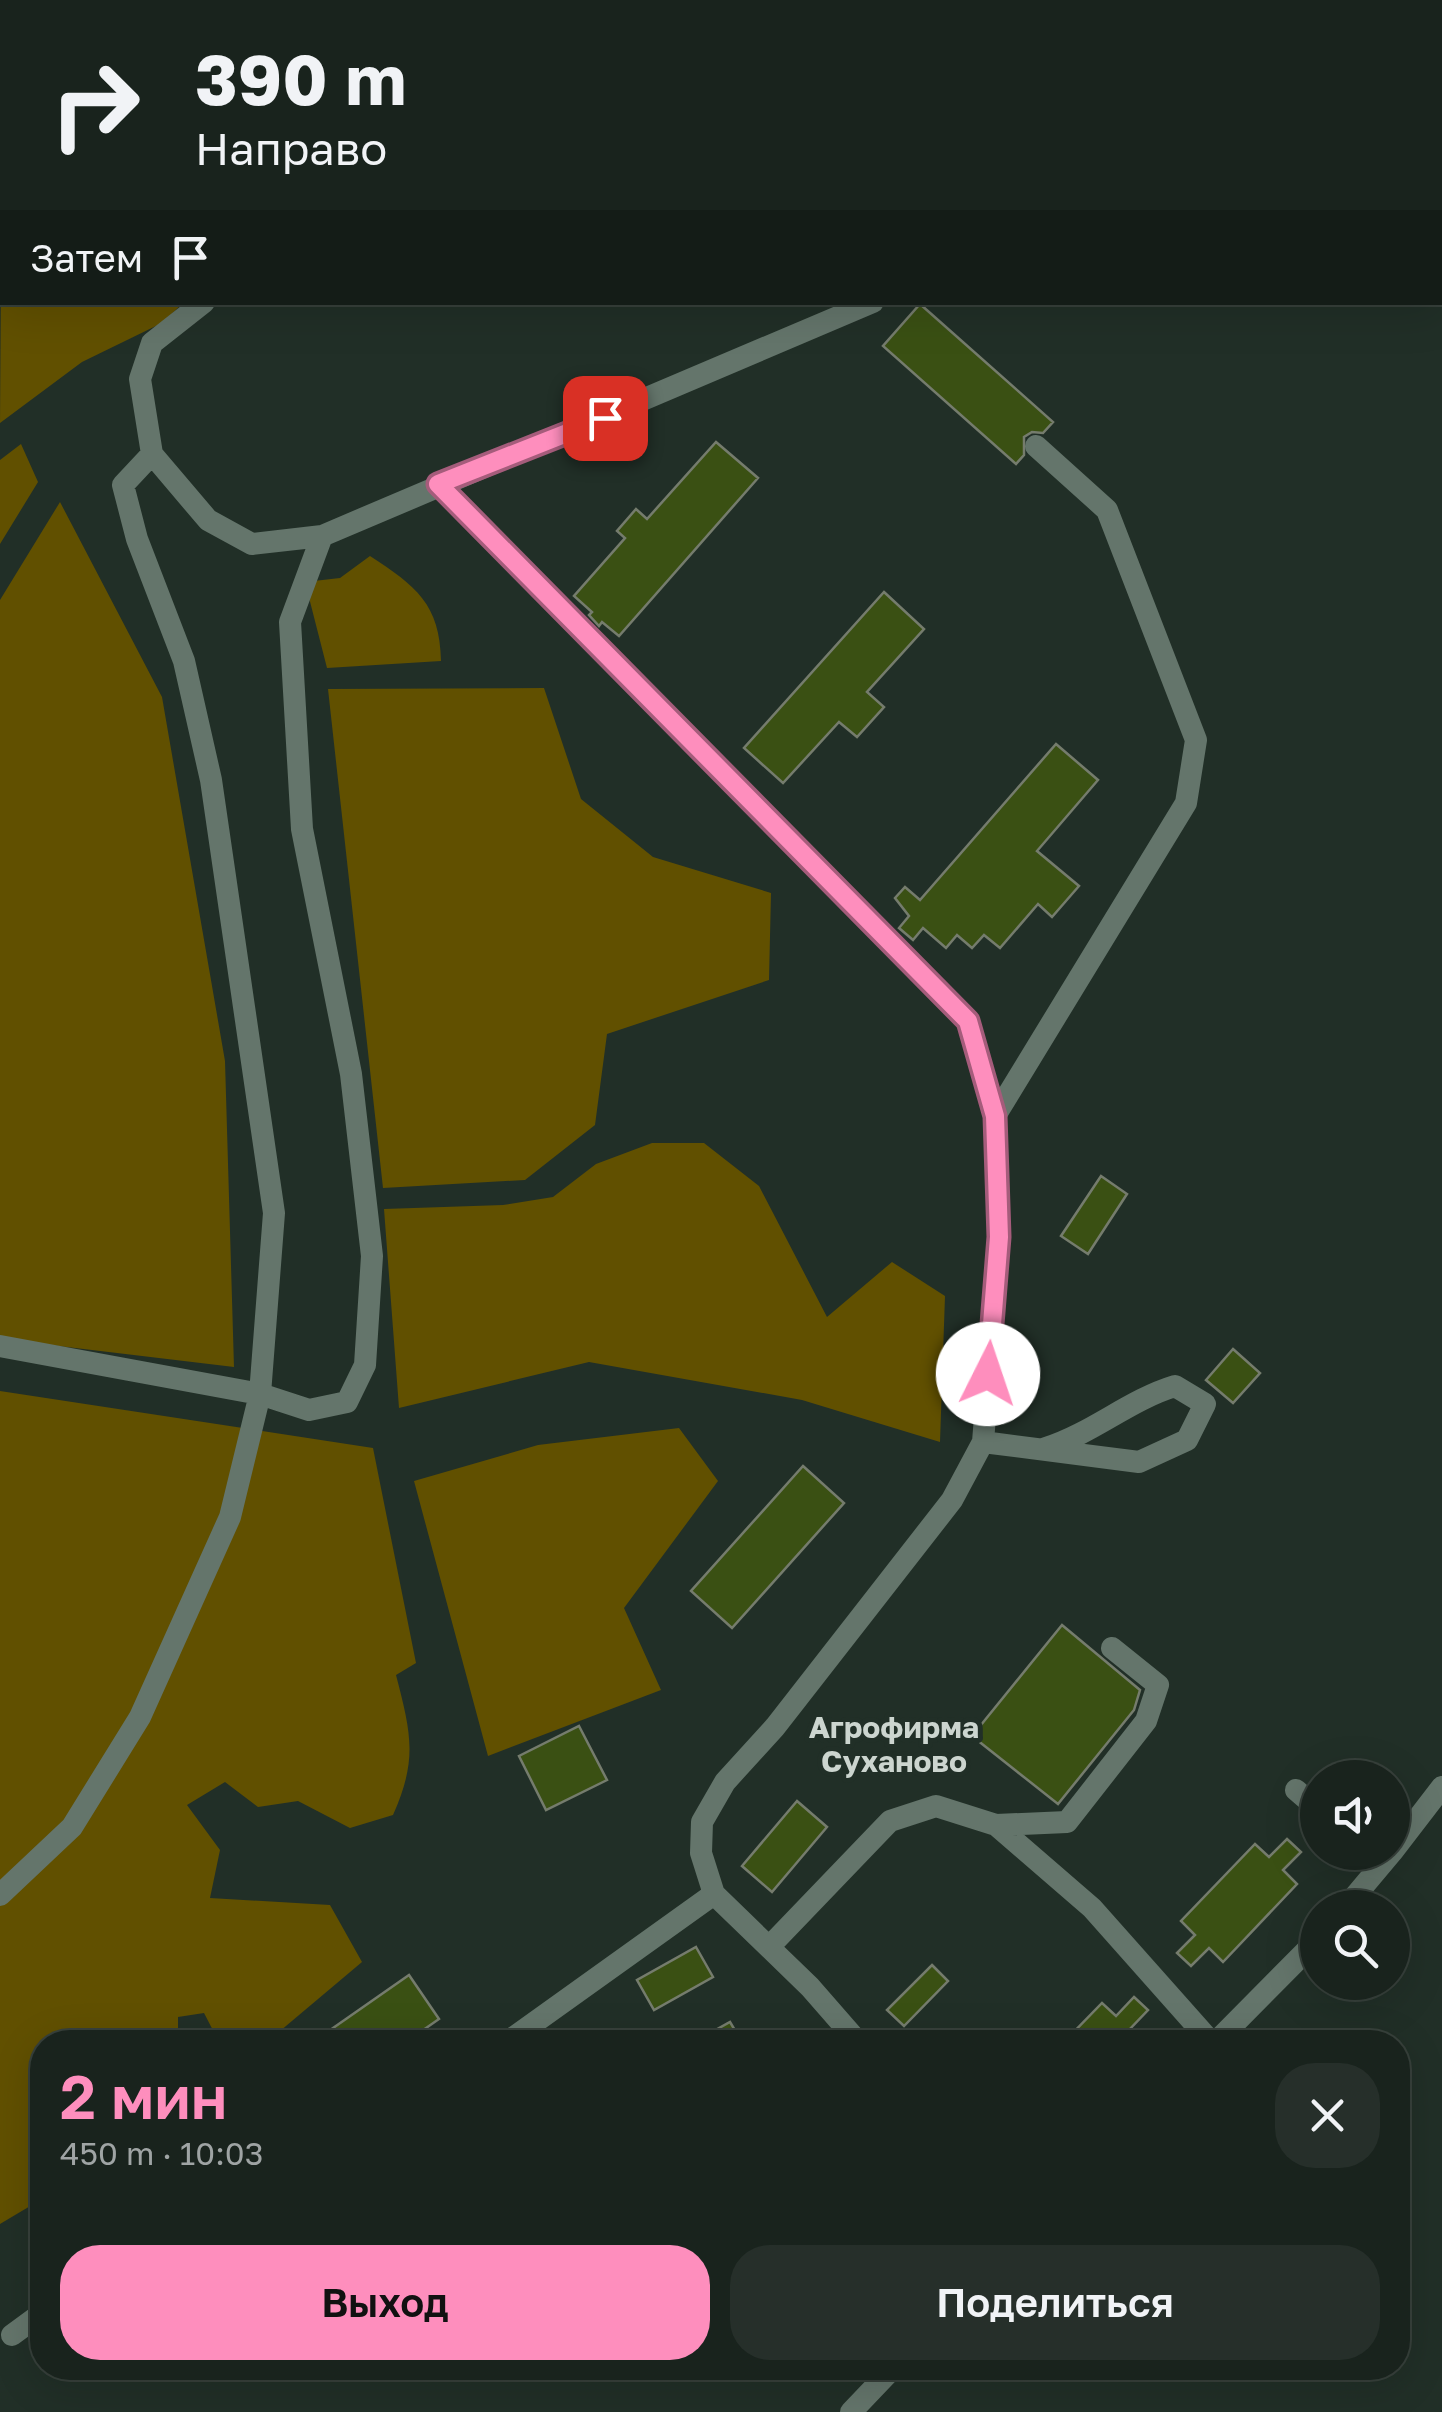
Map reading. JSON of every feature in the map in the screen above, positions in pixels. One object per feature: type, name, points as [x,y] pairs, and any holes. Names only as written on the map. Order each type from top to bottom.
[{"type":"street","points":[[200,305],[152,344],[140,379],[152,454],[208,520],[252,544],[322,536],[438,484],[672,391],[866,305]]},
{"type":"street","points":[[995,1116],[1186,803],[1196,740],[1108,510],[1036,446]]},
{"type":"street","points":[[0,1895],[72,1828],[140,1717],[230,1517],[260,1394],[274,1213],[211,780],[184,661],[137,539],[123,485],[152,454]]},
{"type":"street","points":[[438,484],[968,1021],[995,1116],[999,1237],[984,1442],[952,1500],[775,1728],[725,1782],[702,1822],[701,1853],[714,1894],[847,2030]]},
{"type":"street","points":[[0,1346],[260,1394],[309,1410],[347,1402],[365,1366],[372,1256],[351,1074],[302,829],[290,622],[322,536]]},
{"type":"street","points":[[984,1442],[1139,1462],[1187,1440],[1205,1404],[1175,1386],[1151,1393],[1109,1422],[1046,1448]]},
{"type":"street","points":[[769,1947],[890,1821],[936,1806],[996,1826],[1067,1822],[1146,1721],[1158,1685],[1112,1648]]},
{"type":"street","points":[[1410,1825],[1442,1787]]},
{"type":"street","points":[[1296,1790],[1300,1793]]},
{"type":"street","points":[[996,1826],[1092,1908],[1202,2030]]},
{"type":"street","points":[[522,2030],[714,1894]]},
{"type":"street","points":[[1225,2030],[1300,1956]]},
{"type":"street","points":[[12,2335],[30,2322]]},
{"type":"street","points":[[851,2412],[882,2380]]},
{"type":"shaded area","points":[[1,305],[181,305],[162,323],[82,362],[0,423]]},
{"type":"shaded area","points":[[21,444],[38,482],[0,544],[0,460]]},
{"type":"shaded area","points":[[60,502],[162,697],[225,1061],[234,1367],[0,1339],[0,600]]},
{"type":"shaded area","points":[[370,556],[422,598],[436,625],[441,661],[327,668],[305,582],[340,578]]},
{"type":"shaded area","points":[[544,688],[581,799],[653,857],[771,893],[769,980],[607,1034],[595,1125],[525,1180],[383,1188],[328,689]]},
{"type":"shaded area","points":[[652,1143],[704,1143],[759,1186],[827,1317],[892,1262],[945,1296],[940,1442],[802,1400],[589,1362],[399,1408],[384,1209],[503,1205],[553,1197],[596,1164]]},
{"type":"shaded area","points":[[0,1391],[373,1448],[416,1663],[396,1675],[410,1746],[406,1778],[393,1815],[350,1828],[298,1801],[258,1807],[225,1782],[187,1805],[220,1850],[210,1898],[330,1905],[362,1962],[281,2030],[213,2030],[204,2013],[178,2017],[178,2030],[30,2030],[30,2206],[0,2224]]},
{"type":"shaded area","points":[[679,1428],[718,1481],[624,1608],[661,1690],[488,1756],[414,1481],[538,1445]]},
{"type":"building","points":[[921,305],[1053,422],[1043,433],[1032,432],[1024,437],[1024,455],[1016,464],[883,346]]},
{"type":"building","points":[[716,442],[758,478],[619,636],[602,622],[599,626],[589,615],[592,612],[574,596],[625,538],[617,531],[636,509],[647,519]]},
{"type":"building","points":[[884,592],[924,629],[867,692],[884,707],[857,737],[839,722],[783,783],[744,748]]},
{"type":"building","points":[[1056,744],[1098,780],[1037,851],[1079,886],[1052,917],[1038,904],[1000,948],[984,935],[972,948],[957,935],[946,948],[923,928],[913,940],[899,928],[909,916],[895,898],[905,887],[920,900]]},
{"type":"building","points":[[1101,1176],[1127,1194],[1088,1254],[1061,1236]]},
{"type":"building","points":[[1233,1349],[1260,1373],[1233,1403],[1206,1380]]},
{"type":"building","points":[[803,1466],[844,1503],[732,1628],[691,1591]]},
{"type":"building","points":[[1062,1625],[1140,1690],[1134,1710],[1058,1804],[972,1736]]},
{"type":"building","points":[[579,1726],[607,1780],[546,1810],[519,1756]]},
{"type":"building","points":[[797,1801],[827,1827],[772,1892],[742,1866]]},
{"type":"building","points":[[1287,1839],[1300,1851],[1283,1870],[1297,1884],[1223,1962],[1209,1948],[1191,1966],[1177,1953],[1195,1935],[1181,1921],[1255,1844],[1269,1857]]},
{"type":"building","points":[[696,1947],[713,1977],[654,2010],[637,1980]]},
{"type":"building","points":[[932,1965],[948,1981],[904,2026],[887,2010]]},
{"type":"building","points":[[409,1975],[439,2019],[423,2030],[330,2030]]},
{"type":"building","points":[[1134,1997],[1148,2010],[1131,2030],[1076,2030],[1102,2003],[1116,2016]]},
{"type":"building","points":[[730,2022],[735,2030],[716,2030]]},
{"type":"district","name":"Агрофирма Суханово","points":[[894,1745]]},
{"type":"route","points":[[605,418],[438,484],[968,1021],[995,1116],[999,1237],[988,1374]]}]
